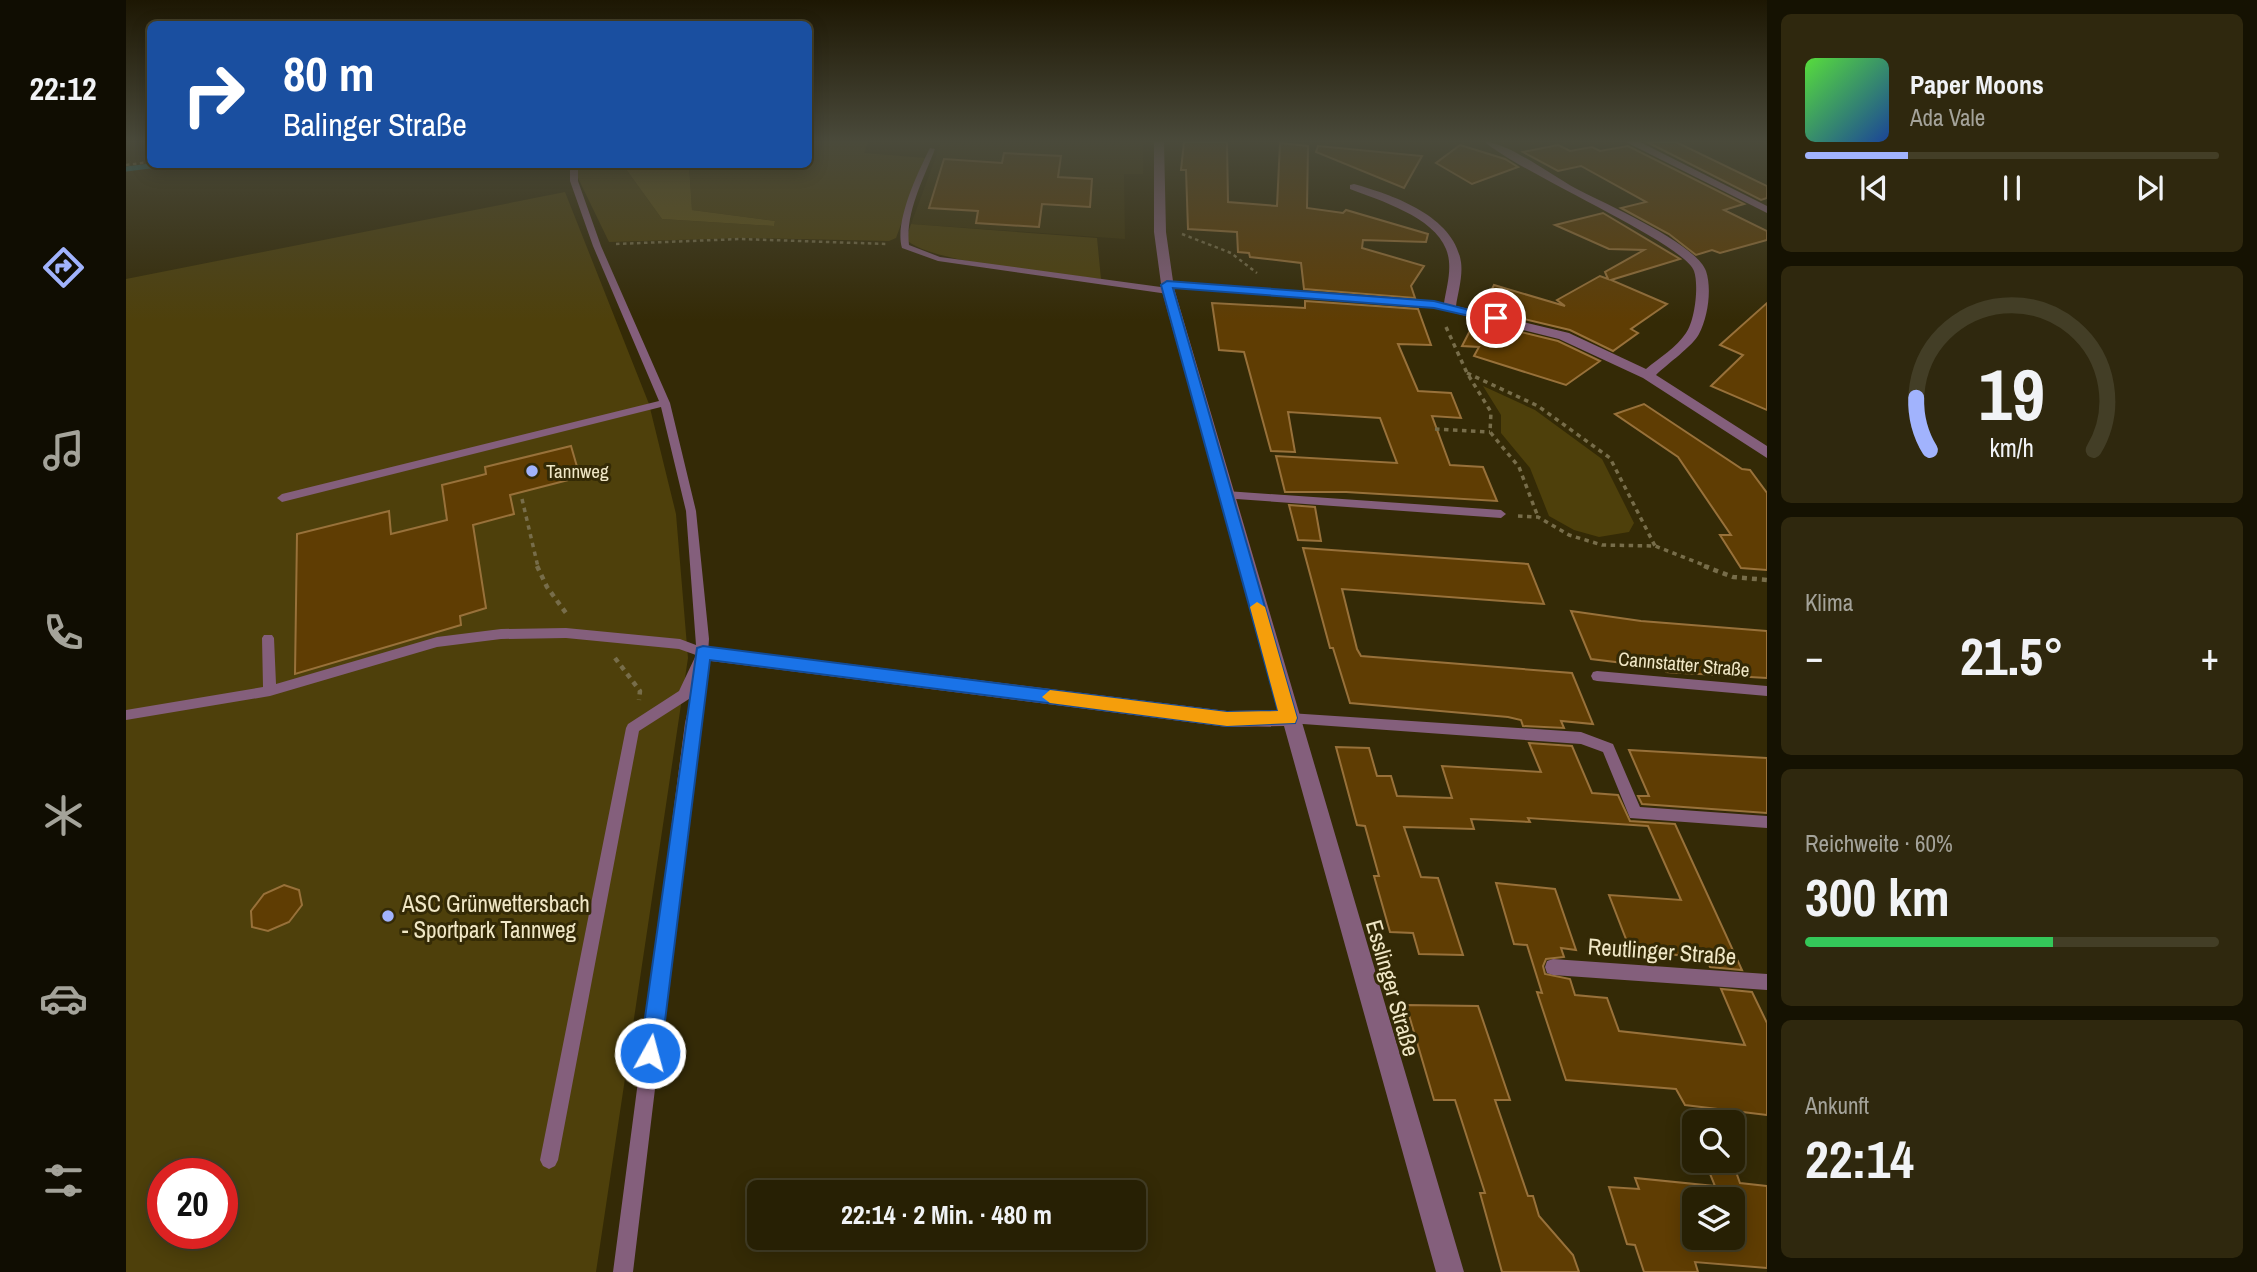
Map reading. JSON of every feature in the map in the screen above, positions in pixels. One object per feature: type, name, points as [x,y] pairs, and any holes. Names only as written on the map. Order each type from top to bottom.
[{"type":"street","name":"Esslinger Straße","points":[[1160,201],[1160,232],[1167,288],[1450,1272]]},
{"type":"street","points":[[1391,201],[1408,208],[1441,232],[1456,261],[1450,306]]},
{"type":"street","points":[[1593,201],[1664,239],[1689,256],[1700,270],[1703,298],[1693,334],[1648,375]]},
{"type":"street","points":[[1750,201],[1767,210]]},
{"type":"street","points":[[1167,288],[1275,291],[1434,304],[1564,336],[1648,375],[1767,453]]},
{"type":"street","points":[[703,653],[1227,719],[1289,718]]},
{"type":"lane","points":[[581,201],[597,246],[664,403],[691,511],[703,653],[623,1272]]},
{"type":"lane","points":[[914,201],[902,237],[905,246],[938,259],[1167,288]]},
{"type":"lane","points":[[282,498],[664,403]]},
{"type":"lane","points":[[1226,495],[1501,514]]},
{"type":"lane","points":[[126,715],[270,691],[437,642],[501,634],[566,633],[680,644],[703,653]]},
{"type":"lane","points":[[268,638],[270,691]]},
{"type":"lane","points":[[549,1160],[633,728],[684,695],[703,653]]},
{"type":"lane","name":"Cannstatter Straße","points":[[1597,676],[1767,691]]},
{"type":"lane","points":[[1289,718],[1581,738],[1608,748],[1635,813],[1767,822]]},
{"type":"lane","name":"Reutlinger Straße","points":[[1553,967],[1767,982]]},
{"type":"path","points":[[1160,232],[1177,233],[1231,253],[1275,291]]},
{"type":"path","points":[[597,246],[740,239],[905,246]]},
{"type":"path","points":[[1434,304],[1467,373],[1491,412],[1490,432],[1519,467],[1538,517]]},
{"type":"path","points":[[1467,373],[1538,406],[1610,458],[1655,546]]},
{"type":"path","points":[[1435,429],[1490,432]]},
{"type":"path","points":[[1501,514],[1538,517],[1569,535],[1602,545],[1655,546],[1733,577],[1767,580]]},
{"type":"shaded area","name":"ASC Grünwettersbach - Sportpark Tannweg","points":[[518,201],[569,201],[649,404],[676,514],[688,658],[596,1272],[126,1272],[126,279]]},
{"type":"shaded area","points":[[589,201],[649,201],[662,219],[774,226],[775,221],[692,210],[691,201],[909,201],[896,238],[889,241],[744,238],[609,242]]},
{"type":"shaded area","points":[[649,201],[691,201],[692,210],[775,221],[774,226],[662,219]]},
{"type":"shaded area","points":[[919,201],[1124,201],[1125,239],[911,224]]},
{"type":"shaded area","points":[[911,224],[1097,238],[1101,279],[998,266],[940,255],[906,239]]},
{"type":"shaded area","points":[[1483,386],[1535,410],[1602,459],[1634,523],[1629,532],[1599,537],[1574,530],[1549,516],[1530,468],[1501,433],[1501,415]]},
{"type":"building","points":[[931,201],[1090,201],[1090,207],[1042,204],[1039,227],[976,223],[978,211],[929,208]]},
{"type":"building","points":[[1187,201],[1228,201],[1277,206],[1277,201],[1307,201],[1307,208],[1343,213],[1346,210],[1428,234],[1426,242],[1363,240],[1362,248],[1424,266],[1411,286],[1415,298],[1304,289],[1301,263],[1250,257],[1249,253],[1238,252],[1237,232],[1188,229]]},
{"type":"building","points":[[1739,201],[1744,204],[1724,210],[1767,231],[1767,240],[1720,253],[1712,250],[1696,255],[1669,234],[1621,208],[1646,202]]},
{"type":"building","points":[[1603,213],[1680,259],[1611,280],[1667,304],[1631,329],[1638,333],[1613,351],[1570,330],[1482,309],[1494,285],[1565,306],[1557,300],[1600,276],[1608,279],[1605,272],[1644,250],[1609,249],[1555,225]]},
{"type":"building","points":[[1305,301],[1418,309],[1431,345],[1398,344],[1418,391],[1451,393],[1461,418],[1432,416],[1450,465],[1483,467],[1497,501],[1346,492],[1285,492],[1276,456],[1397,463],[1380,418],[1288,412],[1295,452],[1271,451],[1244,352],[1219,350],[1212,303],[1305,308]]},
{"type":"building","points":[[1767,303],[1767,410],[1711,386],[1743,355],[1720,345]]},
{"type":"building","points":[[1475,321],[1558,341],[1600,361],[1566,385],[1474,356],[1479,347],[1462,346]]},
{"type":"building","points":[[1644,404],[1742,469],[1750,470],[1767,493],[1767,570],[1741,568],[1720,535],[1731,535],[1678,457],[1615,414]]},
{"type":"building","points":[[571,446],[580,477],[510,495],[514,514],[473,525],[486,608],[460,616],[461,625],[295,674],[297,534],[389,511],[391,534],[447,520],[442,485],[486,474],[485,467]]},
{"type":"building","points":[[1289,505],[1315,507],[1321,541],[1298,540]]},
{"type":"building","points":[[1303,548],[1528,564],[1544,604],[1342,589],[1357,649],[1361,656],[1572,673],[1593,724],[1561,721],[1564,728],[1523,726],[1521,720],[1508,717],[1350,703],[1333,648],[1330,648]]},
{"type":"building","points":[[1571,611],[1641,621],[1767,631],[1767,678],[1666,672],[1664,668],[1591,659]]},
{"type":"building","points":[[1529,743],[1572,746],[1592,793],[1618,795],[1630,821],[1675,824],[1742,970],[1710,967],[1706,957],[1631,952],[1609,895],[1681,900],[1648,826],[1528,818],[1530,822],[1471,819],[1474,829],[1404,827],[1421,877],[1438,878],[1463,955],[1419,954],[1413,933],[1390,932],[1374,876],[1379,876],[1365,826],[1357,825],[1336,747],[1369,748],[1377,776],[1391,776],[1397,796],[1452,798],[1442,766],[1541,772]]},
{"type":"building","points":[[1629,750],[1767,758],[1767,813],[1642,804],[1638,796],[1649,796]]},
{"type":"building","points":[[1496,883],[1555,889],[1576,950],[1561,948],[1564,957],[1546,959],[1543,966],[1545,974],[1570,979],[1575,995],[1607,998],[1619,1031],[1745,1045],[1721,989],[1752,992],[1767,1023],[1767,1115],[1745,1112],[1745,1110],[1685,1105],[1676,1089],[1566,1080],[1537,992],[1542,993],[1527,945],[1514,944]]},
{"type":"building","points":[[284,885],[299,890],[302,905],[289,922],[268,931],[252,927],[251,911],[264,894]]},
{"type":"building","points":[[1406,1005],[1478,1006],[1510,1100],[1495,1100],[1528,1196],[1533,1196],[1539,1216],[1573,1255],[1579,1272],[1502,1272],[1480,1193],[1485,1193],[1455,1100],[1434,1100]]},
{"type":"building","points":[[1710,1173],[1736,1173],[1740,1183],[1767,1186],[1767,1268],[1695,1262],[1698,1272],[1644,1272],[1635,1245],[1627,1244],[1609,1187],[1639,1189],[1635,1178],[1715,1186]]},
{"type":"slow traffic","points":[[1050,697],[1227,719],[1289,718],[1257,607]]},
{"type":"place","name":"Tannweg","points":[[532,471]]},
{"type":"place","name":"ASC Grünwettersbach - Sportpark Tannweg","points":[[388,916]]},
{"type":"route","points":[[650,1053],[703,653],[1227,719],[1289,718],[1167,285],[1434,304],[1496,318]]}]
